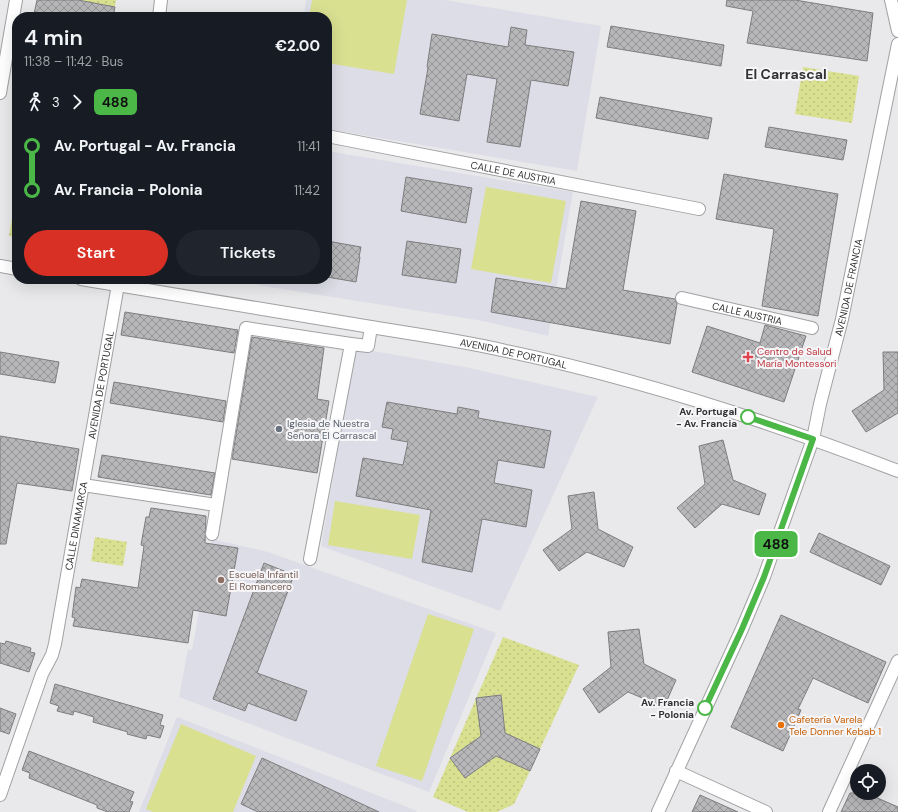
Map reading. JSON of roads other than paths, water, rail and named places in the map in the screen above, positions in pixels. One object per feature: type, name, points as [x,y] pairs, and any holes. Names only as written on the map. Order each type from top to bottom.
[{"type":"street","points":[[14,12],[16,0]]},
{"type":"street","points":[[160,12],[161,0]]},
{"type":"street","points":[[891,0],[898,31]]},
{"type":"street","points":[[0,93],[12,23]]},
{"type":"street","name":"AVENIDA DE FRANCIA","points":[[658,812],[742,629],[764,577],[813,439],[820,404],[842,319],[898,44]]},
{"type":"street","name":"CALLE DE AUSTRIA","points":[[332,137],[699,209]]},
{"type":"street","points":[[0,266],[12,267]]},
{"type":"street","name":"AVENIDA DE PORTUGAL","points":[[83,485],[118,284]]},
{"type":"street","name":"AVENIDA DE PORTUGAL","points":[[129,284],[506,350],[588,370],[725,409],[813,439],[898,471]]},
{"type":"street","name":"CALLE AUSTRIA","points":[[682,298],[812,328]]},
{"type":"street","points":[[212,534],[246,328],[368,346],[371,327]]},
{"type":"street","points":[[310,559],[351,344]]},
{"type":"street","name":"CALLE DINAMARCA","points":[[0,795],[42,674],[52,655],[55,644],[83,485],[216,505]]},
{"type":"street","points":[[829,812],[898,661]]},
{"type":"street","points":[[676,771],[766,812]]},
{"type":"place","name":"Centro de Salud María Montessori","points":[[748,357]]},
{"type":"place","name":"Av. Portugal - Av. Francia","points":[[748,417]]},
{"type":"place","name":"Iglesia de Nuestra Señora El Carrascal","points":[[279,429]]},
{"type":"place","name":"Escuela Infantil El Romancero","points":[[221,580]]},
{"type":"place","name":"Av. Francia - Polonia","points":[[705,708]]},
{"type":"place","name":"Cafetería Varela Tele Donner Kebab 1","points":[[781,725]]},
{"type":"district","name":"El Carrascal","points":[[786,74]]}]
